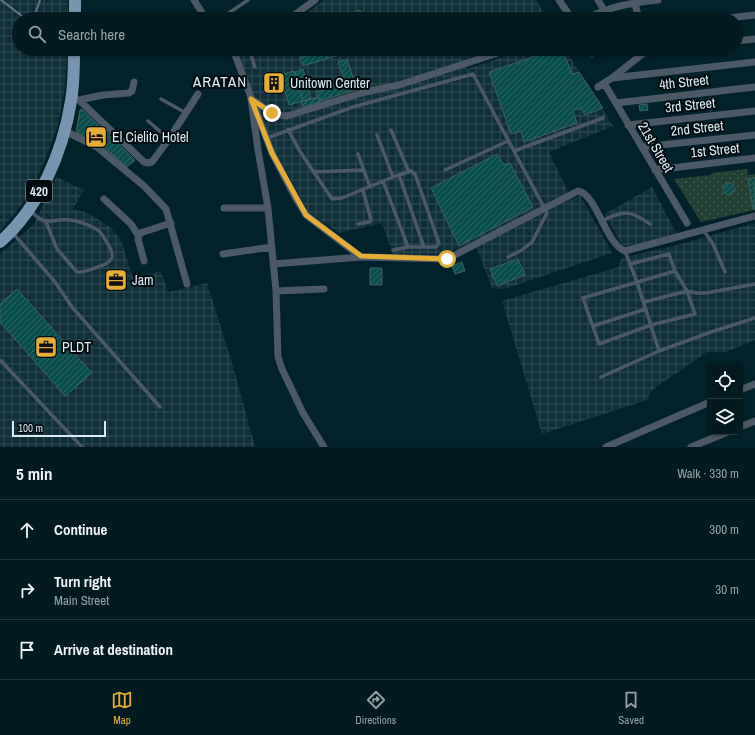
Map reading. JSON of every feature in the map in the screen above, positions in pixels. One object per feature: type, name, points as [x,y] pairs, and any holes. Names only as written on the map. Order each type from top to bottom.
[{"type":"main road","points":[[75,0],[75,12]]},
{"type":"main road","name":"420","points":[[0,242],[12,232],[29,209],[47,178],[76,100],[74,56]]},
{"type":"street","points":[[194,0],[202,12]]},
{"type":"street","points":[[299,12],[315,0]]},
{"type":"street","points":[[559,0],[567,12]]},
{"type":"street","points":[[598,0],[604,10]]},
{"type":"street","points":[[600,12],[634,1],[658,0]]},
{"type":"street","points":[[634,1],[637,12]]},
{"type":"street","points":[[743,16],[755,15]]},
{"type":"street","points":[[743,40],[755,39]]},
{"type":"street","points":[[237,56],[251,99],[272,153],[306,215],[361,256]]},
{"type":"street","points":[[251,99],[276,115],[287,116],[365,92],[399,85],[488,56]]},
{"type":"street","name":"21st Street","points":[[638,56],[612,78],[601,85],[616,103],[687,223]]},
{"type":"street","points":[[612,78],[755,62]]},
{"type":"street","points":[[76,100],[129,93],[132,91],[134,82]]},
{"type":"street","name":"4th Street","points":[[616,103],[755,87]]},
{"type":"street","points":[[76,100],[144,162],[148,163],[152,162],[186,114],[198,94]]},
{"type":"street","points":[[251,99],[268,208],[276,291],[278,357],[282,369],[304,413],[324,447]]},
{"type":"street","name":"3rd Street","points":[[628,125],[755,111]]},
{"type":"street","points":[[65,131],[97,147],[144,186],[166,209],[187,284]]},
{"type":"street","name":"2nd Street","points":[[642,147],[755,135]]},
{"type":"street","name":"1st Street","points":[[655,170],[755,158]]},
{"type":"street","points":[[273,264],[361,256],[447,259],[578,191],[582,192],[620,250],[625,251],[704,231],[755,216]]},
{"type":"street","points":[[104,199],[131,224],[138,235],[144,261]]},
{"type":"street","points":[[224,208],[268,208]]},
{"type":"street","points":[[138,235],[170,223]]},
{"type":"street","points":[[223,254],[272,247]]},
{"type":"street","points":[[276,291],[324,289]]},
{"type":"street","points":[[743,389],[755,384]]},
{"type":"street","points":[[606,447],[707,403]]},
{"type":"street","points":[[743,426],[755,421]]},
{"type":"street","points":[[691,447],[721,435]]},
{"type":"lane","points":[[230,12],[248,0]]},
{"type":"lane","points":[[251,56],[255,67]]},
{"type":"lane","points":[[267,138],[353,107],[473,74],[547,213],[532,242],[522,250],[508,257]]},
{"type":"lane","points":[[161,99],[186,114]]},
{"type":"lane","points":[[514,151],[603,118]]},
{"type":"lane","points":[[148,121],[169,138]]},
{"type":"lane","points":[[288,130],[313,172],[332,199],[342,198],[393,177],[412,171],[415,174],[439,242],[436,247],[408,247],[393,250]]},
{"type":"lane","points":[[391,130],[409,172]]},
{"type":"lane","points":[[377,135],[393,177]]},
{"type":"lane","points":[[445,170],[508,141]]},
{"type":"lane","points":[[358,154],[370,187]]},
{"type":"lane","points":[[313,172],[364,170]]},
{"type":"lane","points":[[399,175],[424,247]]},
{"type":"lane","points":[[383,181],[408,247]]},
{"type":"lane","points":[[358,224],[369,222],[371,220],[363,190]]},
{"type":"lane","points":[[29,209],[37,217],[46,222],[71,220],[98,230],[111,248],[112,257],[110,261],[107,264],[82,272],[77,272],[58,249],[46,222]]},
{"type":"lane","points":[[602,221],[612,216],[626,213],[638,216],[650,224]]},
{"type":"lane","points":[[704,231],[713,244],[725,272]]},
{"type":"lane","points":[[12,232],[56,282],[72,307],[160,407]]},
{"type":"lane","points":[[625,251],[644,302],[659,351]]},
{"type":"lane","points":[[630,264],[669,254],[675,271],[687,291],[695,314],[651,325],[599,344],[583,298],[675,271]]},
{"type":"lane","points":[[644,302],[687,291],[697,293],[755,284]]},
{"type":"lane","points":[[593,326],[646,309]]},
{"type":"lane","points":[[600,377],[659,351],[755,318]]},
{"type":"lane","points":[[0,360],[82,447]]},
{"type":"shaded area","points":[[0,0],[67,0],[68,12],[12,12],[12,56],[67,56],[65,87],[58,125],[43,165],[29,196],[0,231]]},
{"type":"shaded area","points":[[324,0],[536,0],[543,12],[308,12]]},
{"type":"shaded area","points":[[239,56],[475,56],[463,60],[467,69],[505,56],[569,56],[613,126],[549,152],[572,200],[580,195],[612,253],[504,289],[492,288],[474,241],[446,254],[393,255],[382,223],[339,233],[308,212],[274,149]]},
{"type":"shaded area","points":[[56,177],[84,190],[73,209],[88,213],[110,227],[121,240],[133,278],[161,271],[168,292],[207,283],[233,366],[255,447],[0,447],[0,254],[34,224]]},
{"type":"shaded area","points":[[652,187],[677,235],[623,247],[605,214]]},
{"type":"shaded area","points":[[755,223],[755,340],[726,352],[707,352],[652,390],[647,400],[542,434],[502,301],[619,267],[621,258],[681,244]]},
{"type":"green space","points":[[747,169],[748,175],[755,174],[755,210],[701,222],[674,179],[711,175],[711,173]]},
{"type":"building","points":[[306,56],[335,56],[303,66],[300,58]]},
{"type":"building","points":[[536,56],[565,56],[572,74],[579,72],[603,108],[585,115],[581,108],[573,111],[577,123],[524,142],[521,131],[511,134],[489,72]]},
{"type":"building","points":[[347,59],[357,89],[320,101],[316,92],[345,82],[338,62]]},
{"type":"building","points":[[303,69],[311,98],[303,101],[295,72]]},
{"type":"building","points":[[294,71],[303,101],[289,105],[280,75]]},
{"type":"building","name":"Unitown Center","points":[[277,73],[282,90],[272,93],[267,76]]},
{"type":"building","points":[[318,97],[320,102],[303,107],[301,102]]},
{"type":"building","points":[[647,104],[648,110],[640,111],[639,105]]},
{"type":"building","name":"El Cielito Hotel","points":[[82,109],[135,160],[127,167],[97,141],[95,144],[76,132],[80,110]]},
{"type":"building","points":[[497,154],[504,165],[510,163],[533,207],[459,246],[431,188]]},
{"type":"building","points":[[755,178],[755,209],[753,209],[748,179]]},
{"type":"building","points":[[727,183],[731,183],[735,189],[731,195],[727,195],[723,191],[723,187]]},
{"type":"building","points":[[518,259],[525,275],[497,286],[490,269]]},
{"type":"building","points":[[462,262],[465,271],[455,274],[452,266]]},
{"type":"building","points":[[370,268],[382,268],[382,285],[370,285]]},
{"type":"building","name":"PLDT","points":[[17,289],[92,373],[65,396],[0,322],[0,304]]},
{"type":"waterway","points":[[1,0],[17,12]]},
{"type":"waterway","points":[[36,12],[40,0]]},
{"type":"place","name":"Unitown Center","points":[[274,83]]},
{"type":"place","name":"El Cielito Hotel","points":[[96,137]]},
{"type":"place","name":"Jam","points":[[116,280]]},
{"type":"place","name":"PLDT","points":[[46,347]]},
{"type":"district","name":"ARATAN","points":[[220,81]]},
{"type":"route","points":[[272,113],[251,99],[272,153],[306,215],[361,256],[447,259]]}]
